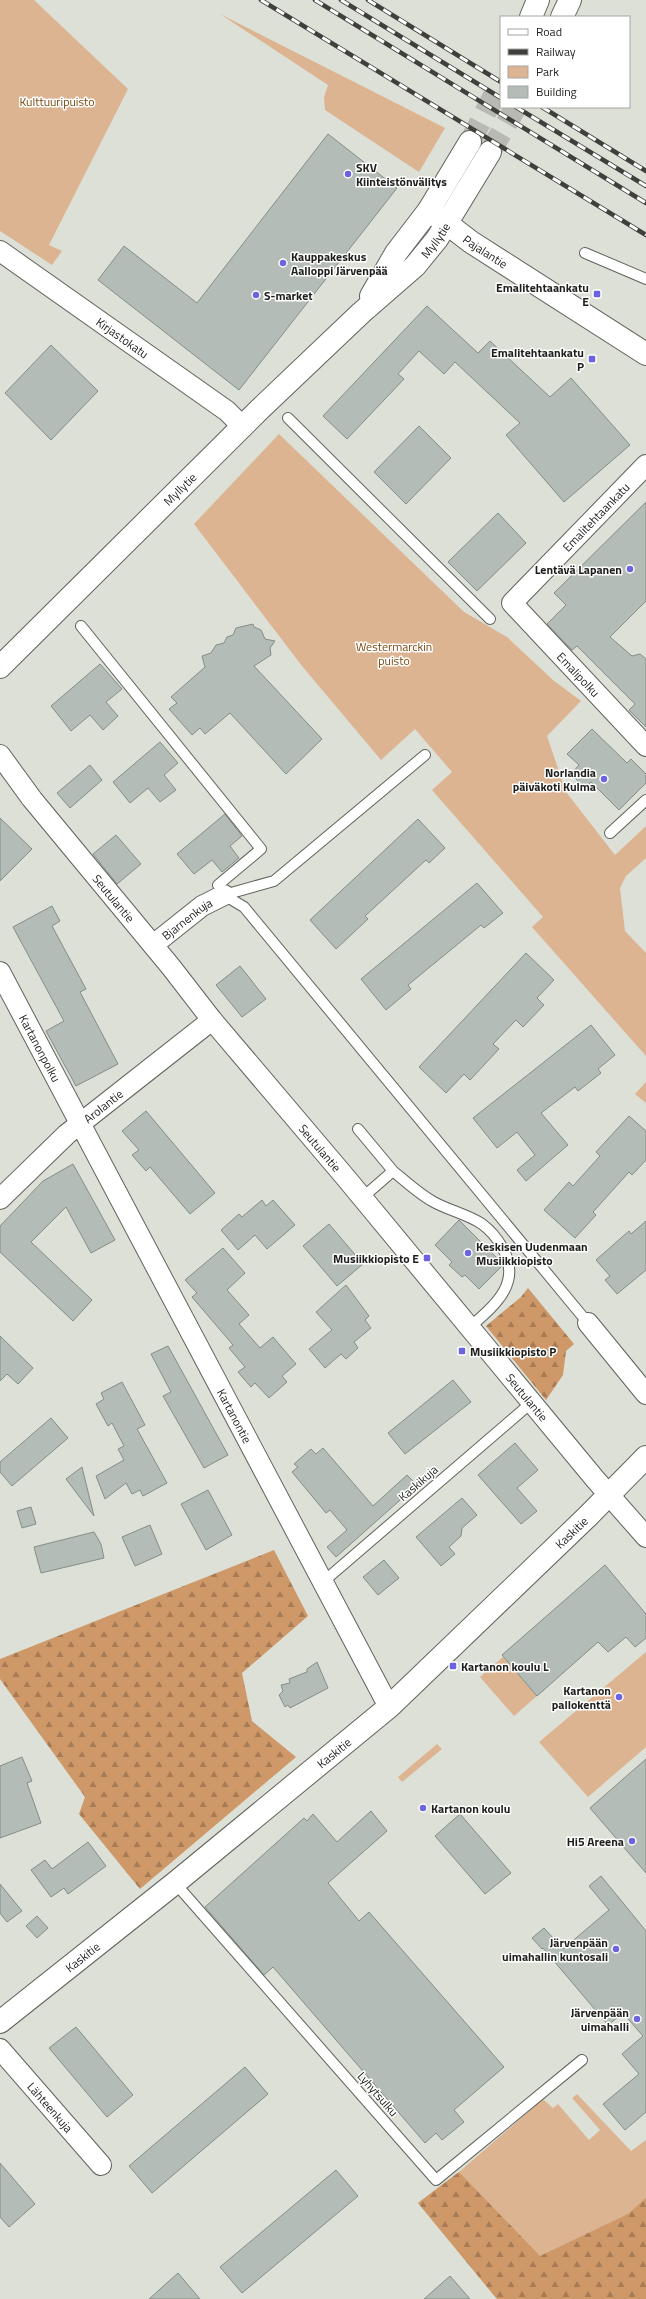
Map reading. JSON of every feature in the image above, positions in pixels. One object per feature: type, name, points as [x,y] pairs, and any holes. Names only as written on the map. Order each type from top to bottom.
[{"type":"street","points":[[531,16],[538,0]]},
{"type":"street","points":[[562,16],[570,0]]},
{"type":"street","name":"Myllytie","points":[[361,313],[396,253],[429,210],[470,142]]},
{"type":"street","name":"Myllytie","points":[[0,667],[243,427],[361,313],[415,266],[446,224],[490,152]]},
{"type":"street","name":"Pajalantie","points":[[429,210],[471,242],[646,354]]},
{"type":"street","name":"Kirjastokatu","points":[[0,251],[227,411],[243,427]]},
{"type":"street","name":"Emalitehtaankatu","points":[[512,603],[646,466]]},
{"type":"street","name":"Emalipolku","points":[[512,603],[646,746]]},
{"type":"street","name":"Seutulantie","points":[[0,755],[32,800],[153,945],[212,1020],[362,1198],[531,1403],[646,1537]]},
{"type":"street","name":"Bjarnenkuja","points":[[153,945],[221,890]]},
{"type":"street","name":"Kartanonpolku","points":[[0,972],[80,1124]]},
{"type":"street","name":"Arolantie","points":[[0,1199],[67,1134],[212,1020]]},
{"type":"street","name":"Kartanontie","points":[[80,1124],[389,1707]]},
{"type":"street","points":[[588,1323],[646,1394]]},
{"type":"street","name":"Kaskitie","points":[[0,2022],[175,1883],[389,1707],[610,1495],[646,1457]]},
{"type":"street","name":"Lähteenkuja","points":[[0,2048],[101,2165]]},
{"type":"lane","points":[[585,253],[646,279]]},
{"type":"lane","points":[[288,418],[490,619]]},
{"type":"lane","points":[[81,626],[262,849],[221,890]]},
{"type":"lane","points":[[221,890],[274,881],[425,755]]},
{"type":"lane","points":[[610,833],[646,800]]},
{"type":"lane","points":[[221,890],[244,907],[588,1323]]},
{"type":"lane","points":[[358,1128],[393,1171],[431,1201],[481,1224],[496,1237],[507,1255],[511,1270],[505,1290],[492,1308],[470,1328]]},
{"type":"lane","points":[[362,1198],[393,1171]]},
{"type":"lane","name":"Kaskikuja","points":[[322,1582],[531,1403]]},
{"type":"lane","name":"Lyhytsulku","points":[[175,1883],[436,2180],[582,2060]]},
{"type":"green space","name":"Kulttuuripuisto","points":[[0,0],[34,0],[128,89],[49,245],[62,251],[52,265],[0,231]]},
{"type":"green space","points":[[220,14],[445,128],[419,172],[325,110],[324,97],[328,85]]},
{"type":"green space","name":"Westermarckin puisto","points":[[279,434],[464,612],[507,637],[553,680],[581,701],[547,736],[566,792],[615,855],[646,826],[646,858],[626,876],[620,888],[625,931],[646,953],[646,1056],[532,927],[543,917],[432,790],[452,772],[415,729],[381,760],[302,666],[194,524]]},
{"type":"green space","points":[[646,1082],[646,1103],[635,1094]]},
{"type":"green space","points":[[528,1288],[574,1344],[566,1351],[563,1375],[546,1400],[486,1326],[521,1297]]},
{"type":"green space","points":[[274,1550],[308,1616],[242,1673],[252,1721],[296,1757],[140,1889],[79,1814],[85,1797],[0,1679],[0,1659]]},
{"type":"green space","name":"Kartanon pallokenttä","points":[[646,1652],[646,1747],[588,1797],[539,1742]]},
{"type":"green space","points":[[503,1657],[537,1696],[514,1716],[480,1677]]},
{"type":"green space","points":[[437,1744],[442,1749],[402,1782],[398,1777]]},
{"type":"green space","points":[[577,2094],[631,2151],[646,2140],[646,2299],[497,2299],[418,2203],[459,2172],[543,2099],[553,2108],[558,2104],[589,2140],[600,2130],[572,2098]]},
{"type":"green space","points":[[459,2172],[540,2256],[628,2214],[646,2198],[646,2299],[497,2299],[418,2203]]},
{"type":"building","name":"Kauppakeskus Aalloppi Järvenpää","points":[[328,134],[397,188],[239,390],[98,280],[124,246],[197,303]]},
{"type":"building","points":[[427,306],[478,353],[490,341],[550,397],[571,378],[630,445],[564,502],[506,435],[520,423],[455,362],[444,374],[419,351],[398,374],[404,379],[347,439],[323,416]]},
{"type":"building","points":[[51,345],[98,391],[51,440],[5,393]]},
{"type":"building","points":[[419,426],[451,458],[406,504],[374,472]]},
{"type":"building","points":[[646,502],[646,601],[610,637],[632,656],[640,654],[646,659],[646,727],[629,710],[635,704],[577,646],[572,650],[547,624],[566,605],[554,593]]},
{"type":"building","points":[[498,513],[526,543],[477,591],[448,562]]},
{"type":"building","points":[[253,624],[254,627],[261,630],[265,639],[275,641],[270,648],[271,655],[254,666],[322,739],[286,774],[230,713],[205,734],[200,728],[192,735],[169,709],[177,703],[171,697],[205,667],[202,656],[211,653],[216,645],[224,643],[227,637],[233,635],[236,628]]},
{"type":"building","points":[[100,664],[122,689],[106,702],[118,716],[103,730],[90,715],[71,731],[51,706]]},
{"type":"building","points":[[592,729],[627,763],[631,759],[646,774],[646,783],[619,810],[591,782],[585,788],[571,774],[579,765],[567,754]]},
{"type":"building","points":[[160,742],[178,763],[164,775],[176,790],[160,802],[148,788],[130,803],[113,782]]},
{"type":"building","points":[[90,765],[102,780],[70,808],[57,793]]},
{"type":"building","points":[[225,814],[242,836],[230,846],[239,858],[222,872],[212,860],[194,874],[177,854]]},
{"type":"building","points":[[0,818],[32,849],[0,881]]},
{"type":"building","points":[[418,819],[445,848],[429,863],[426,860],[365,916],[368,919],[336,949],[310,920]]},
{"type":"building","points":[[116,835],[141,864],[117,884],[93,854]]},
{"type":"building","points":[[477,883],[503,913],[484,928],[481,925],[408,985],[411,989],[386,1010],[361,979]]},
{"type":"building","points":[[52,906],[60,921],[52,926],[86,989],[80,992],[118,1064],[76,1086],[46,1031],[64,1021],[13,927]]},
{"type":"building","points":[[526,953],[554,980],[537,998],[544,1005],[523,1027],[516,1020],[493,1044],[499,1049],[470,1080],[464,1074],[446,1093],[419,1067]]},
{"type":"building","points":[[240,966],[266,999],[242,1017],[216,985]]},
{"type":"building","points":[[591,1025],[615,1055],[598,1069],[601,1073],[578,1091],[575,1087],[541,1113],[568,1145],[526,1181],[517,1170],[535,1155],[517,1132],[497,1148],[473,1118]]},
{"type":"building","points":[[146,1111],[215,1193],[190,1214],[150,1167],[146,1171],[132,1155],[139,1150],[122,1131]]},
{"type":"building","points":[[629,1116],[646,1131],[646,1160],[632,1175],[629,1172],[593,1212],[596,1215],[575,1238],[544,1210],[569,1182],[573,1186],[600,1156],[596,1152]]},
{"type":"building","points":[[73,1164],[115,1240],[91,1253],[66,1207],[31,1242],[92,1300],[73,1321],[0,1252],[0,1226],[43,1181]]},
{"type":"building","points":[[262,1200],[266,1206],[273,1200],[295,1225],[267,1249],[255,1235],[238,1250],[221,1230],[239,1214],[242,1217]]},
{"type":"building","name":"Keskisen Uudenmaan Musiikkiopisto","points":[[459,1220],[501,1262],[502,1266],[479,1289],[465,1275],[462,1277],[449,1265],[452,1262],[435,1245]]},
{"type":"building","points":[[646,1221],[646,1270],[617,1294],[605,1280],[610,1276],[596,1260],[629,1231],[631,1234]]},
{"type":"building","points":[[329,1224],[363,1264],[337,1286],[303,1246]]},
{"type":"building","points":[[223,1248],[245,1273],[227,1290],[249,1315],[239,1324],[260,1348],[273,1337],[296,1364],[282,1376],[287,1382],[269,1398],[255,1383],[251,1387],[238,1372],[245,1367],[229,1348],[233,1345],[192,1297],[197,1293],[185,1280]]},
{"type":"building","points":[[346,1285],[369,1316],[365,1320],[371,1328],[354,1342],[358,1348],[346,1359],[341,1354],[325,1368],[309,1349],[332,1330],[316,1312]]},
{"type":"building","points":[[0,1336],[33,1368],[18,1384],[7,1374],[0,1381]]},
{"type":"building","points":[[168,1346],[228,1455],[204,1468],[163,1396],[171,1392],[151,1354]]},
{"type":"building","points":[[453,1380],[471,1402],[405,1454],[388,1433]]},
{"type":"building","points":[[122,1382],[145,1425],[137,1429],[167,1483],[143,1496],[140,1490],[132,1494],[126,1483],[105,1499],[96,1476],[124,1460],[118,1449],[124,1446],[112,1423],[108,1426],[96,1404],[104,1399],[101,1393]]},
{"type":"building","points":[[51,1418],[68,1438],[12,1486],[0,1472],[0,1462]]},
{"type":"building","points":[[515,1443],[538,1470],[517,1488],[537,1511],[521,1524],[478,1475]]},
{"type":"building","points":[[323,1448],[373,1506],[407,1475],[417,1485],[336,1557],[327,1547],[347,1530],[330,1510],[326,1513],[292,1472],[298,1467],[294,1464],[311,1449],[316,1454]]},
{"type":"building","points":[[82,1467],[94,1516],[66,1479]]},
{"type":"building","points":[[208,1490],[232,1535],[206,1550],[181,1504]]},
{"type":"building","points":[[462,1498],[477,1515],[462,1528],[461,1536],[449,1547],[455,1554],[441,1566],[416,1537]]},
{"type":"building","points":[[31,1507],[36,1524],[22,1528],[17,1511]]},
{"type":"building","points":[[150,1525],[162,1554],[135,1566],[122,1537]]},
{"type":"building","points":[[94,1532],[101,1544],[104,1558],[41,1573],[34,1547]]},
{"type":"building","points":[[384,1560],[399,1578],[378,1595],[363,1577]]},
{"type":"building","points":[[605,1565],[646,1614],[646,1638],[635,1647],[626,1637],[608,1652],[598,1642],[537,1696],[502,1655]]},
{"type":"building","points":[[317,1662],[328,1688],[290,1708],[288,1705],[285,1707],[279,1695],[283,1691],[281,1685],[290,1683],[289,1679],[307,1672],[307,1669]]},
{"type":"building","points":[[22,1757],[32,1781],[27,1783],[41,1823],[0,1838],[0,1766]]},
{"type":"building","name":"Hi5 Areena","points":[[646,1759],[646,1873],[590,1808]]},
{"type":"building","points":[[371,1811],[387,1831],[328,1883],[359,1921],[369,1912],[504,2067],[454,2110],[464,2122],[442,2140],[436,2133],[425,2143],[273,1967],[264,1975],[205,1907],[304,1818],[307,1821],[313,1814],[337,1842]]},
{"type":"building","points":[[460,1814],[511,1873],[485,1894],[435,1836]]},
{"type":"building","points":[[88,1842],[106,1866],[68,1894],[64,1888],[51,1897],[31,1870],[45,1860],[52,1869]]},
{"type":"building","name":"Järvenpään uimahalli","points":[[601,1876],[646,1931],[646,2112],[625,2130],[603,2104],[639,2074],[622,2054],[643,2036],[623,2013],[608,2025],[543,1948],[542,1949],[532,1938],[544,1928],[563,1949],[609,1910],[589,1886]]},
{"type":"building","points":[[0,1884],[22,1911],[7,1922],[0,1913]]},
{"type":"building","points":[[37,1916],[48,1928],[37,1938],[26,1926]]},
{"type":"building","points":[[76,2027],[133,2095],[107,2117],[49,2048]]},
{"type":"building","points":[[245,2067],[268,2094],[152,2193],[129,2166]]},
{"type":"building","points":[[0,2163],[35,2204],[9,2227],[0,2217]]},
{"type":"building","points":[[336,2170],[358,2196],[242,2293],[220,2267]]},
{"type":"building","points":[[178,2273],[200,2299],[149,2299]]},
{"type":"building","points":[[450,2276],[470,2299],[424,2299]]},
{"type":"tunnel","points":[[470,142],[500,84]]},
{"type":"tunnel","points":[[490,152],[515,108]]},
{"type":"railway","points":[[261,0],[646,235]]},
{"type":"railway","points":[[315,0],[646,203]]},
{"type":"railway","points":[[341,0],[500,97]]},
{"type":"railway","points":[[368,0],[500,81]]},
{"type":"railway","points":[[518,108],[646,186]]},
{"type":"railway","points":[[544,108],[646,171]]},
{"type":"place","name":"SKV Kiinteistönvälitys","points":[[348,174]]},
{"type":"place","name":"Kauppakeskus Aalloppi Järvenpää","points":[[283,263]]},
{"type":"place","name":"Emalitehtaankatu E","points":[[597,294]]},
{"type":"place","name":"S-market","points":[[256,295]]},
{"type":"place","name":"Emalitehtaankatu P","points":[[592,359]]},
{"type":"place","name":"Lentävä Lapanen","points":[[630,569]]},
{"type":"place","name":"Norlandia päiväkoti Kulma","points":[[604,779]]},
{"type":"place","name":"Keskisen Uudenmaan Musiikkiopisto","points":[[468,1253]]},
{"type":"place","name":"Musiikkiopisto E","points":[[427,1258]]},
{"type":"place","name":"Musiikkiopisto P","points":[[462,1351]]},
{"type":"place","name":"Kartanon koulu L","points":[[453,1666]]},
{"type":"place","name":"Kartanon pallokenttä","points":[[619,1697]]},
{"type":"place","name":"Kartanon koulu","points":[[423,1808]]},
{"type":"place","name":"Hi5 Areena","points":[[632,1841]]},
{"type":"place","name":"Järvenpään uimahallin kuntosali","points":[[616,1949]]},
{"type":"place","name":"Järvenpään uimahalli","points":[[637,2019]]}]
